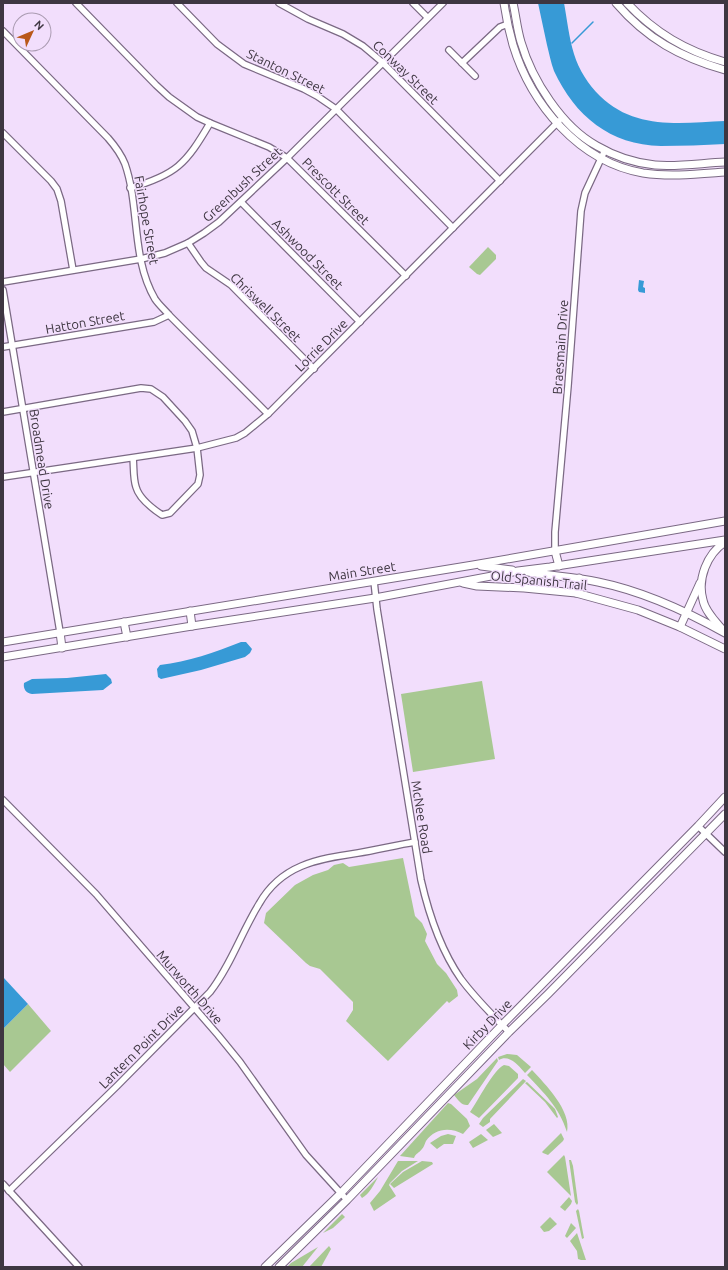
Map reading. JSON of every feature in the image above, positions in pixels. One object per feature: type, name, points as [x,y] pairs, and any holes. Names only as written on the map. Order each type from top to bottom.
[{"type":"main road","points":[[504,3],[513,46],[529,83],[547,111],[576,142],[601,158],[628,169],[643,173],[687,175],[725,172]]},
{"type":"main road","points":[[513,3],[521,41],[528,62],[551,102],[574,129],[587,140],[621,157],[653,164],[666,166],[725,162]]},
{"type":"main road","points":[[616,3],[649,34],[672,50],[691,60],[725,70]]},
{"type":"main road","points":[[627,3],[647,22],[676,43],[692,51],[725,62]]},
{"type":"main road","points":[[672,50],[676,43]]},
{"type":"main road","name":"Main Street","points":[[3,642],[473,565],[725,521]]},
{"type":"main road","points":[[3,658],[192,626],[376,598],[518,571],[725,541]]},
{"type":"main road","points":[[725,541],[710,555],[704,569],[702,580],[703,601],[713,620],[725,633]]},
{"type":"main road","points":[[555,551],[558,566]]},
{"type":"main road","name":"Old Spanish Trail","points":[[473,565],[579,578],[610,584],[643,595],[686,613],[725,633]]},
{"type":"main road","points":[[576,593],[579,578]]},
{"type":"main road","points":[[680,626],[702,580]]},
{"type":"main road","name":"Old Spanish Trail","points":[[461,582],[477,586],[524,588],[576,593],[638,610],[680,626],[725,649]]},
{"type":"main road","points":[[190,611],[192,626]]},
{"type":"main road","points":[[124,622],[127,637]]},
{"type":"main road","points":[[60,632],[62,648]]},
{"type":"main road","name":"Kirby Drive","points":[[265,1267],[340,1194],[502,1025],[725,797]]},
{"type":"main road","name":"Kirby Drive","points":[[279,1267],[347,1200],[509,1032],[725,814]]},
{"type":"main road","points":[[640,885],[647,892]]},
{"type":"main road","points":[[422,1109],[428,1116]]},
{"type":"street","name":"Prescott Street","points":[[76,3],[169,97],[183,108],[210,123],[269,147],[286,158],[406,276]]},
{"type":"street","name":"Stanton Street","points":[[177,3],[217,44],[244,64],[304,89],[336,109],[453,228]]},
{"type":"street","name":"Conway Street","points":[[279,3],[308,19],[343,34],[364,46],[382,62],[500,181]]},
{"type":"street","points":[[413,3],[428,18]]},
{"type":"street","name":"Greenbush Street","points":[[3,282],[141,259],[165,253],[188,243],[219,222],[241,202],[443,3]]},
{"type":"street","points":[[462,63],[500,27],[508,24]]},
{"type":"street","name":"Fairhope Street","points":[[3,31],[115,147],[125,164],[141,259],[147,279],[156,300],[169,315],[268,414]]},
{"type":"street","points":[[449,50],[475,76]]},
{"type":"street","name":"Lorrie Drive","points":[[3,477],[196,448],[236,438],[245,433],[268,414],[314,369],[563,117]]},
{"type":"street","points":[[130,188],[165,176],[178,167],[195,149],[210,123]]},
{"type":"street","points":[[3,133],[51,181],[57,189],[61,202],[73,270]]},
{"type":"street","name":"Braesmain Drive","points":[[555,551],[555,532],[581,211],[585,193],[605,150]]},
{"type":"street","name":"Ashwood Street","points":[[241,202],[360,322]]},
{"type":"street","name":"Chriswell Street","points":[[188,243],[206,268],[232,285],[314,369]]},
{"type":"street","name":"Broadmead Drive","points":[[3,290],[60,632]]},
{"type":"street","name":"Hatton Street","points":[[3,347],[154,322],[169,315]]},
{"type":"street","points":[[3,412],[141,388],[151,389],[163,397],[192,431],[200,475],[198,484],[170,513],[162,515],[139,494],[135,486],[133,458]]},
{"type":"street","name":"McNee Road","points":[[374,581],[415,842],[427,904],[433,925],[461,978],[482,1004],[509,1032]]},
{"type":"street","name":"Murworth Drive","points":[[3,800],[96,894],[240,1062],[306,1155],[347,1200]]},
{"type":"street","points":[[698,826],[725,852]]},
{"type":"street","name":"Lantern Point Drive","points":[[9,1191],[117,1086],[194,1008],[220,979],[266,891],[278,880],[291,870],[308,863],[337,855],[415,842]]},
{"type":"street","points":[[3,1184],[79,1267]]},
{"type":"green space","points":[[488,247],[496,255],[496,259],[480,275],[477,274],[469,267]]},
{"type":"green space","points":[[482,681],[495,759],[413,772],[401,694]]},
{"type":"green space","points":[[403,858],[415,916],[422,923],[427,934],[425,941],[437,964],[446,973],[457,990],[458,996],[449,1003],[447,1001],[388,1061],[346,1021],[353,1010],[353,1002],[320,969],[306,963],[264,923],[266,913],[295,885],[313,875],[328,870],[334,865],[343,863],[349,867]]},
{"type":"green space","points":[[28,1004],[51,1031],[10,1072],[3,1064],[3,1029]]},
{"type":"green space","points":[[507,1054],[517,1055],[531,1067],[525,1073],[517,1064],[510,1060],[499,1060],[498,1057]]},
{"type":"green space","points":[[497,1058],[498,1061],[468,1105],[464,1105],[460,1102],[454,1095],[477,1079]]},
{"type":"green space","points":[[504,1065],[509,1066],[518,1074],[518,1078],[479,1118],[470,1112],[495,1073]]},
{"type":"green space","points":[[532,1070],[550,1090],[562,1107],[567,1124],[567,1132],[560,1115],[545,1094],[527,1075]]},
{"type":"green space","points":[[523,1079],[526,1081],[490,1119],[490,1122],[483,1127],[479,1124],[483,1118]]},
{"type":"green space","points":[[527,1082],[555,1109],[557,1118],[545,1102],[525,1083]]},
{"type":"green space","points":[[448,1103],[467,1119],[470,1126],[463,1134],[453,1130],[438,1131],[426,1141],[423,1148],[414,1158],[400,1156]]},
{"type":"green space","points":[[494,1124],[502,1133],[493,1137],[486,1130]]},
{"type":"green space","points":[[561,1133],[564,1139],[563,1141],[548,1155],[543,1153],[542,1152]]},
{"type":"green space","points":[[448,1134],[456,1136],[453,1144],[444,1144],[437,1149],[430,1143],[441,1136]]},
{"type":"green space","points":[[481,1134],[488,1140],[473,1148],[469,1142]]},
{"type":"green space","points":[[564,1155],[565,1157],[571,1196],[547,1172]]},
{"type":"green space","points":[[569,1160],[571,1160],[573,1166],[577,1205],[575,1202]]},
{"type":"green space","points":[[398,1161],[418,1161],[402,1171],[390,1183],[389,1185],[396,1196],[374,1211],[370,1203],[380,1191]]},
{"type":"green space","points":[[422,1161],[432,1162],[433,1164],[394,1188],[390,1184],[403,1172]]},
{"type":"green space","points":[[378,1177],[369,1192],[362,1198],[360,1195]]},
{"type":"green space","points":[[569,1197],[572,1201],[565,1211],[560,1207]]},
{"type":"green space","points":[[578,1209],[584,1238],[582,1239],[576,1211]]},
{"type":"green space","points":[[342,1214],[345,1217],[333,1228],[323,1233]]},
{"type":"green space","points":[[550,1217],[557,1224],[549,1231],[544,1232],[540,1227]]},
{"type":"green space","points":[[571,1223],[576,1228],[567,1238],[565,1236]]},
{"type":"green space","points":[[577,1233],[586,1260],[578,1259],[577,1251],[570,1241]]},
{"type":"green space","points":[[329,1246],[331,1249],[321,1267],[309,1267]]},
{"type":"green space","points":[[318,1247],[302,1267],[287,1267],[291,1263]]},
{"type":"water","points":[[538,3],[564,3],[571,42],[578,66],[592,87],[600,96],[614,107],[628,115],[659,122],[691,123],[725,121],[725,144],[661,146],[643,144],[610,134],[596,125],[572,102],[554,71]]},
{"type":"water","points":[[639,280],[644,281],[643,287],[645,288],[645,293],[639,292],[638,290]]},
{"type":"water","points":[[241,642],[246,642],[252,649],[245,657],[201,670],[161,679],[158,677],[157,669],[160,665],[191,659]]},
{"type":"water","points":[[106,674],[111,679],[112,683],[103,690],[32,694],[27,692],[24,687],[24,683],[32,679],[67,678]]},
{"type":"water","points":[[3,977],[28,1004],[3,1029]]},
{"type":"waterway","points":[[572,43],[593,22]]}]
